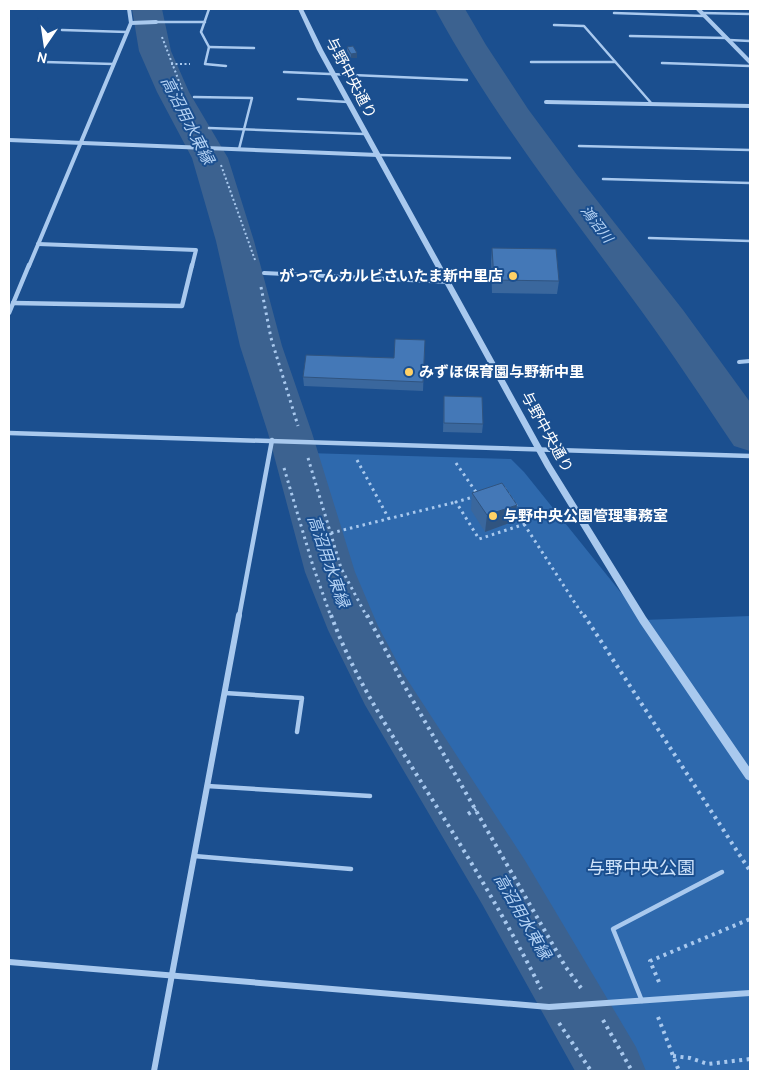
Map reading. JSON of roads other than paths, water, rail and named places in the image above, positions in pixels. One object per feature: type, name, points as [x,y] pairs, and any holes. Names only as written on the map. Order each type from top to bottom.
[{"type":"street","points":[[9,314],[131,23],[129,9]]},
{"type":"street","name":"与野中央通り","points":[[300,9],[365,134],[449,282],[539,449],[643,620],[750,776]]},
{"type":"street","points":[[698,9],[750,64]]},
{"type":"street","points":[[131,23],[157,22]]},
{"type":"street","points":[[546,102],[750,106]]},
{"type":"street","points":[[9,140],[378,155]]},
{"type":"street","points":[[13,303],[182,306],[196,250],[38,244]]},
{"type":"street","points":[[9,433],[750,456]]},
{"type":"street","points":[[154,1071],[225,693],[276,441]]},
{"type":"street","points":[[9,962],[551,1006],[750,993]]},
{"type":"lane","points":[[209,9],[202,32],[209,47],[205,64],[226,66]]},
{"type":"lane","points":[[614,13],[750,14]]},
{"type":"lane","points":[[157,22],[205,22]]},
{"type":"lane","points":[[554,25],[584,26],[652,104]]},
{"type":"lane","points":[[62,30],[127,32]]},
{"type":"lane","points":[[630,36],[750,41]]},
{"type":"lane","points":[[209,47],[254,48]]},
{"type":"lane","points":[[744,56],[750,56]]},
{"type":"lane","points":[[45,62],[113,64]]},
{"type":"lane","points":[[531,62],[616,62]]},
{"type":"lane","points":[[662,63],[750,64]]},
{"type":"lane","points":[[284,72],[467,80]]},
{"type":"lane","points":[[194,97],[252,98],[239,149]]},
{"type":"lane","points":[[298,100],[348,102]]},
{"type":"lane","points":[[209,128],[365,134]]},
{"type":"lane","points":[[579,146],[750,150]]},
{"type":"lane","points":[[378,155],[510,158]]},
{"type":"lane","points":[[603,179],[750,183]]},
{"type":"lane","points":[[649,238],[750,241]]},
{"type":"lane","points":[[264,273],[449,282]]},
{"type":"lane","points":[[739,362],[750,361]]},
{"type":"lane","points":[[225,693],[302,698],[297,732]]},
{"type":"lane","points":[[207,786],[370,796]]},
{"type":"lane","points":[[194,856],[351,868]]},
{"type":"lane","points":[[642,1000],[613,929],[722,872]]},
{"type":"waterway","name":"高沼用水東縁","points":[[147,9],[155,51],[173,92],[210,158],[235,241],[261,346],[290,433],[330,572],[354,630],[384,689],[504,883],[612,1071]]},
{"type":"waterway","name":"鴻沼川","points":[[450,9],[492,81],[515,115],[564,183],[669,319],[750,435]]},
{"type":"place","name":"がってんカルビさいたま新中里店","points":[[513,276]]},
{"type":"place","name":"みずほ保育園与野新中里","points":[[409,372]]},
{"type":"place","name":"与野中央公園管理事務室","points":[[493,516]]},
{"type":"park label","name":"与野中央公園","points":[[641,868]]}]
